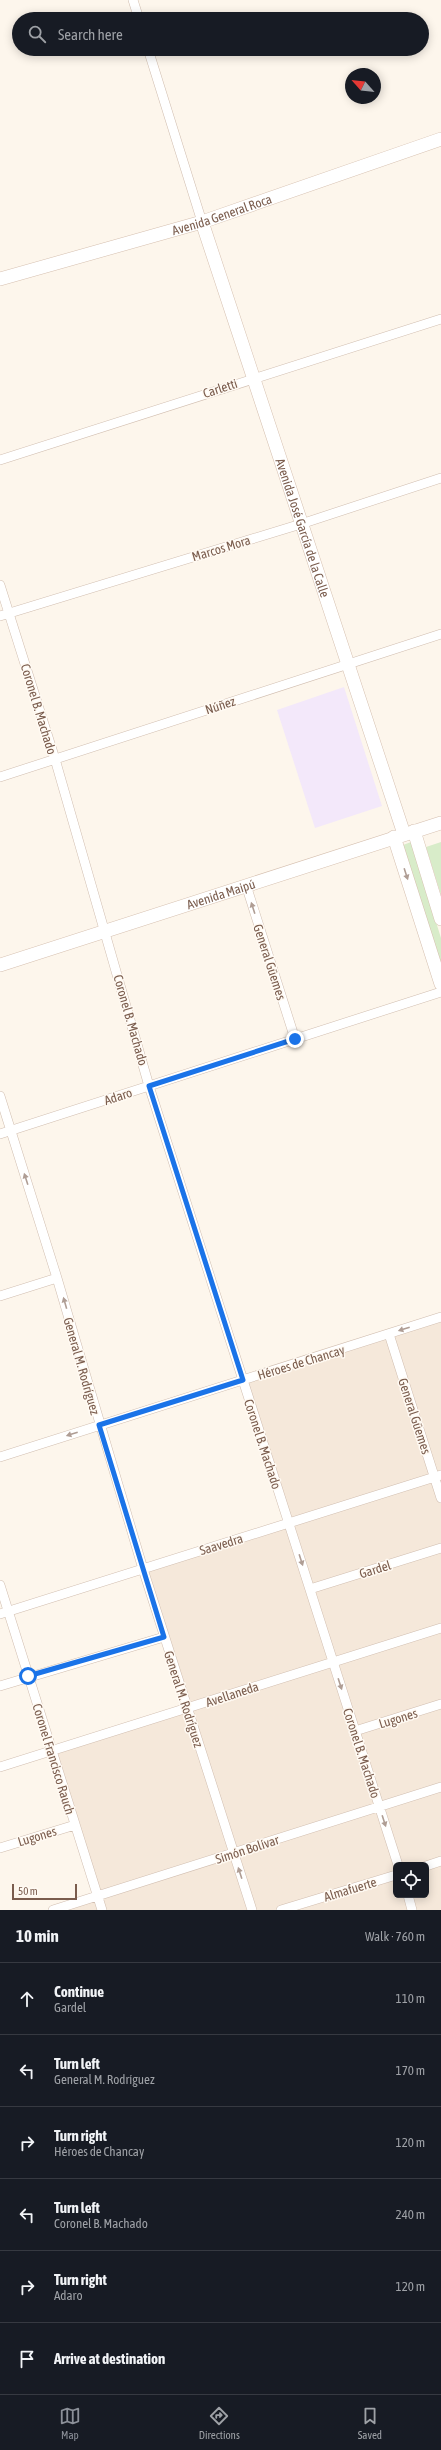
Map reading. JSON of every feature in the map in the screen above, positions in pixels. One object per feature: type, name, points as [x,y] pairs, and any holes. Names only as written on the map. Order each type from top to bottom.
[{"type":"main road","name":"Avenida General Roca","points":[[0,278],[202,222],[441,139]]},
{"type":"main road","name":"Avenida José García de la Calle","points":[[202,222],[404,834],[441,984]]},
{"type":"main road","name":"Avenida Maipú","points":[[0,965],[441,823]]},
{"type":"main road","name":"Avenida José García de la Calle","points":[[404,834],[441,920]]},
{"type":"street","points":[[133,0],[137,12]]},
{"type":"street","points":[[150,56],[202,222]]},
{"type":"street","name":"Carletti","points":[[0,460],[441,319]]},
{"type":"street","name":"Marcos Mora","points":[[4,614],[302,524],[441,478]]},
{"type":"street","name":"Coronel B. Machado","points":[[0,585],[4,614],[55,759],[149,1086],[397,1862]]},
{"type":"street","name":"Núñez","points":[[0,778],[441,634]]},
{"type":"street","name":"General Güemes","points":[[246,885],[295,1039]]},
{"type":"street","name":"Adaro","points":[[0,1134],[441,992]]},
{"type":"street","name":"General M. Rodríguez","points":[[0,1096],[57,1278],[99,1425],[164,1637],[252,1910]]},
{"type":"street","points":[[0,1296],[57,1278]]},
{"type":"street","name":"Héroes de Chancay","points":[[0,1457],[441,1317]]},
{"type":"street","name":"General Güemes","points":[[389,1334],[438,1476],[441,1498]]},
{"type":"street","name":"Saavedra","points":[[4,1612],[438,1476]]},
{"type":"street","name":"Gardel","points":[[310,1589],[441,1548]]},
{"type":"street","name":"Coronel Francisco Rauch","points":[[0,1585],[4,1612],[28,1676],[102,1910]]},
{"type":"street","name":"Avellaneda","points":[[0,1767],[441,1628]]},
{"type":"street","points":[[0,1686],[28,1676],[164,1637]]},
{"type":"street","name":"Lugones","points":[[355,1731],[441,1704]]},
{"type":"street","name":"Simón Bolívar","points":[[53,1910],[441,1787]]},
{"type":"street","name":"Lugones","points":[[0,1848],[74,1825]]},
{"type":"street","points":[[429,1865],[441,1861]]},
{"type":"street","name":"Almafuerte","points":[[281,1910],[393,1876]]},
{"type":"street","points":[[409,1898],[412,1910]]},
{"type":"shaded area","points":[[344,687],[382,806],[315,828],[277,710]]},
{"type":"shaded area","points":[[441,1317],[441,1910],[53,1910],[97,1896],[51,1751],[187,1708],[143,1569],[288,1523],[243,1380]]},
{"type":"green space","points":[[411,842],[441,938],[441,965],[403,845]]},
{"type":"green space","points":[[441,842],[441,895],[426,847]]},
{"type":"route","points":[[28,1676],[164,1637],[99,1425],[243,1380],[149,1086],[295,1039]]}]
